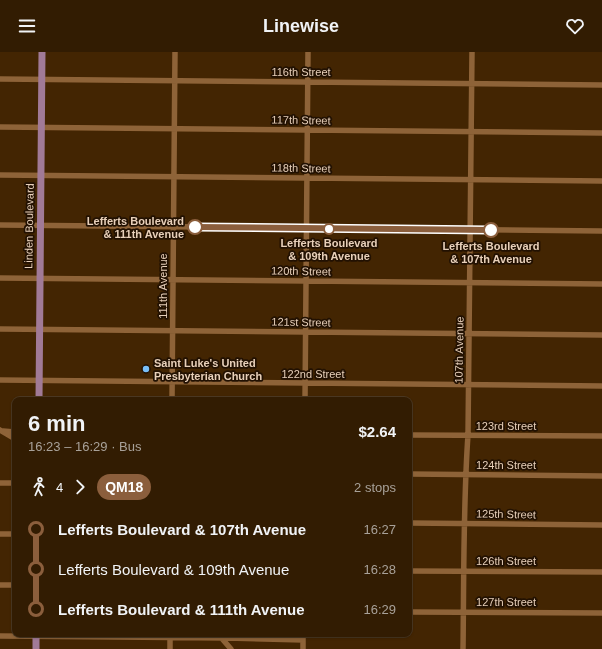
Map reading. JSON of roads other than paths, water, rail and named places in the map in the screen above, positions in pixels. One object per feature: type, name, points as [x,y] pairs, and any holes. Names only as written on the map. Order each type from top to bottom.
[{"type":"main road","name":"Linden Boulevard","points":[[39,397],[42,52]]},
{"type":"main road","points":[[36,637],[36,649]]},
{"type":"street","name":"111th Avenue","points":[[172,397],[175,52]]},
{"type":"street","points":[[305,397],[308,52]]},
{"type":"street","name":"107th Avenue","points":[[463,649],[464,524],[469,385],[472,52]]},
{"type":"street","name":"116th Street","points":[[0,79],[602,85]]},
{"type":"street","name":"117th Street","points":[[0,127],[602,133]]},
{"type":"street","name":"118th Street","points":[[0,175],[602,181]]},
{"type":"street","points":[[0,225],[602,231]]},
{"type":"street","name":"120th Street","points":[[0,278],[602,284]]},
{"type":"street","name":"121st Street","points":[[0,330],[602,335]]},
{"type":"street","name":"122nd Street","points":[[0,380],[172,383],[602,386]]},
{"type":"street","points":[[0,431],[12,432]]},
{"type":"street","points":[[0,431],[12,437]]},
{"type":"street","name":"123rd Street","points":[[412,435],[602,436]]},
{"type":"street","name":"124th Street","points":[[412,474],[602,476]]},
{"type":"street","points":[[0,483],[12,483]]},
{"type":"street","name":"125th Street","points":[[412,523],[602,526]]},
{"type":"street","points":[[0,534],[12,534]]},
{"type":"street","name":"126th Street","points":[[412,571],[602,572]]},
{"type":"street","points":[[0,585],[12,585]]},
{"type":"street","name":"127th Street","points":[[412,612],[602,613]]},
{"type":"street","points":[[0,636],[12,636]]},
{"type":"street","points":[[170,637],[170,649]]},
{"type":"street","points":[[221,637],[231,649]]},
{"type":"street","points":[[303,637],[303,649]]},
{"type":"place","name":"Lefferts Boulevard & 111th Avenue","points":[[195,227]]},
{"type":"place","name":"Lefferts Boulevard & 109th Avenue","points":[[329,229]]},
{"type":"place","name":"Lefferts Boulevard & 107th Avenue","points":[[491,230]]},
{"type":"place","name":"Saint Luke's United Presbyterian Church","points":[[146,369]]}]
